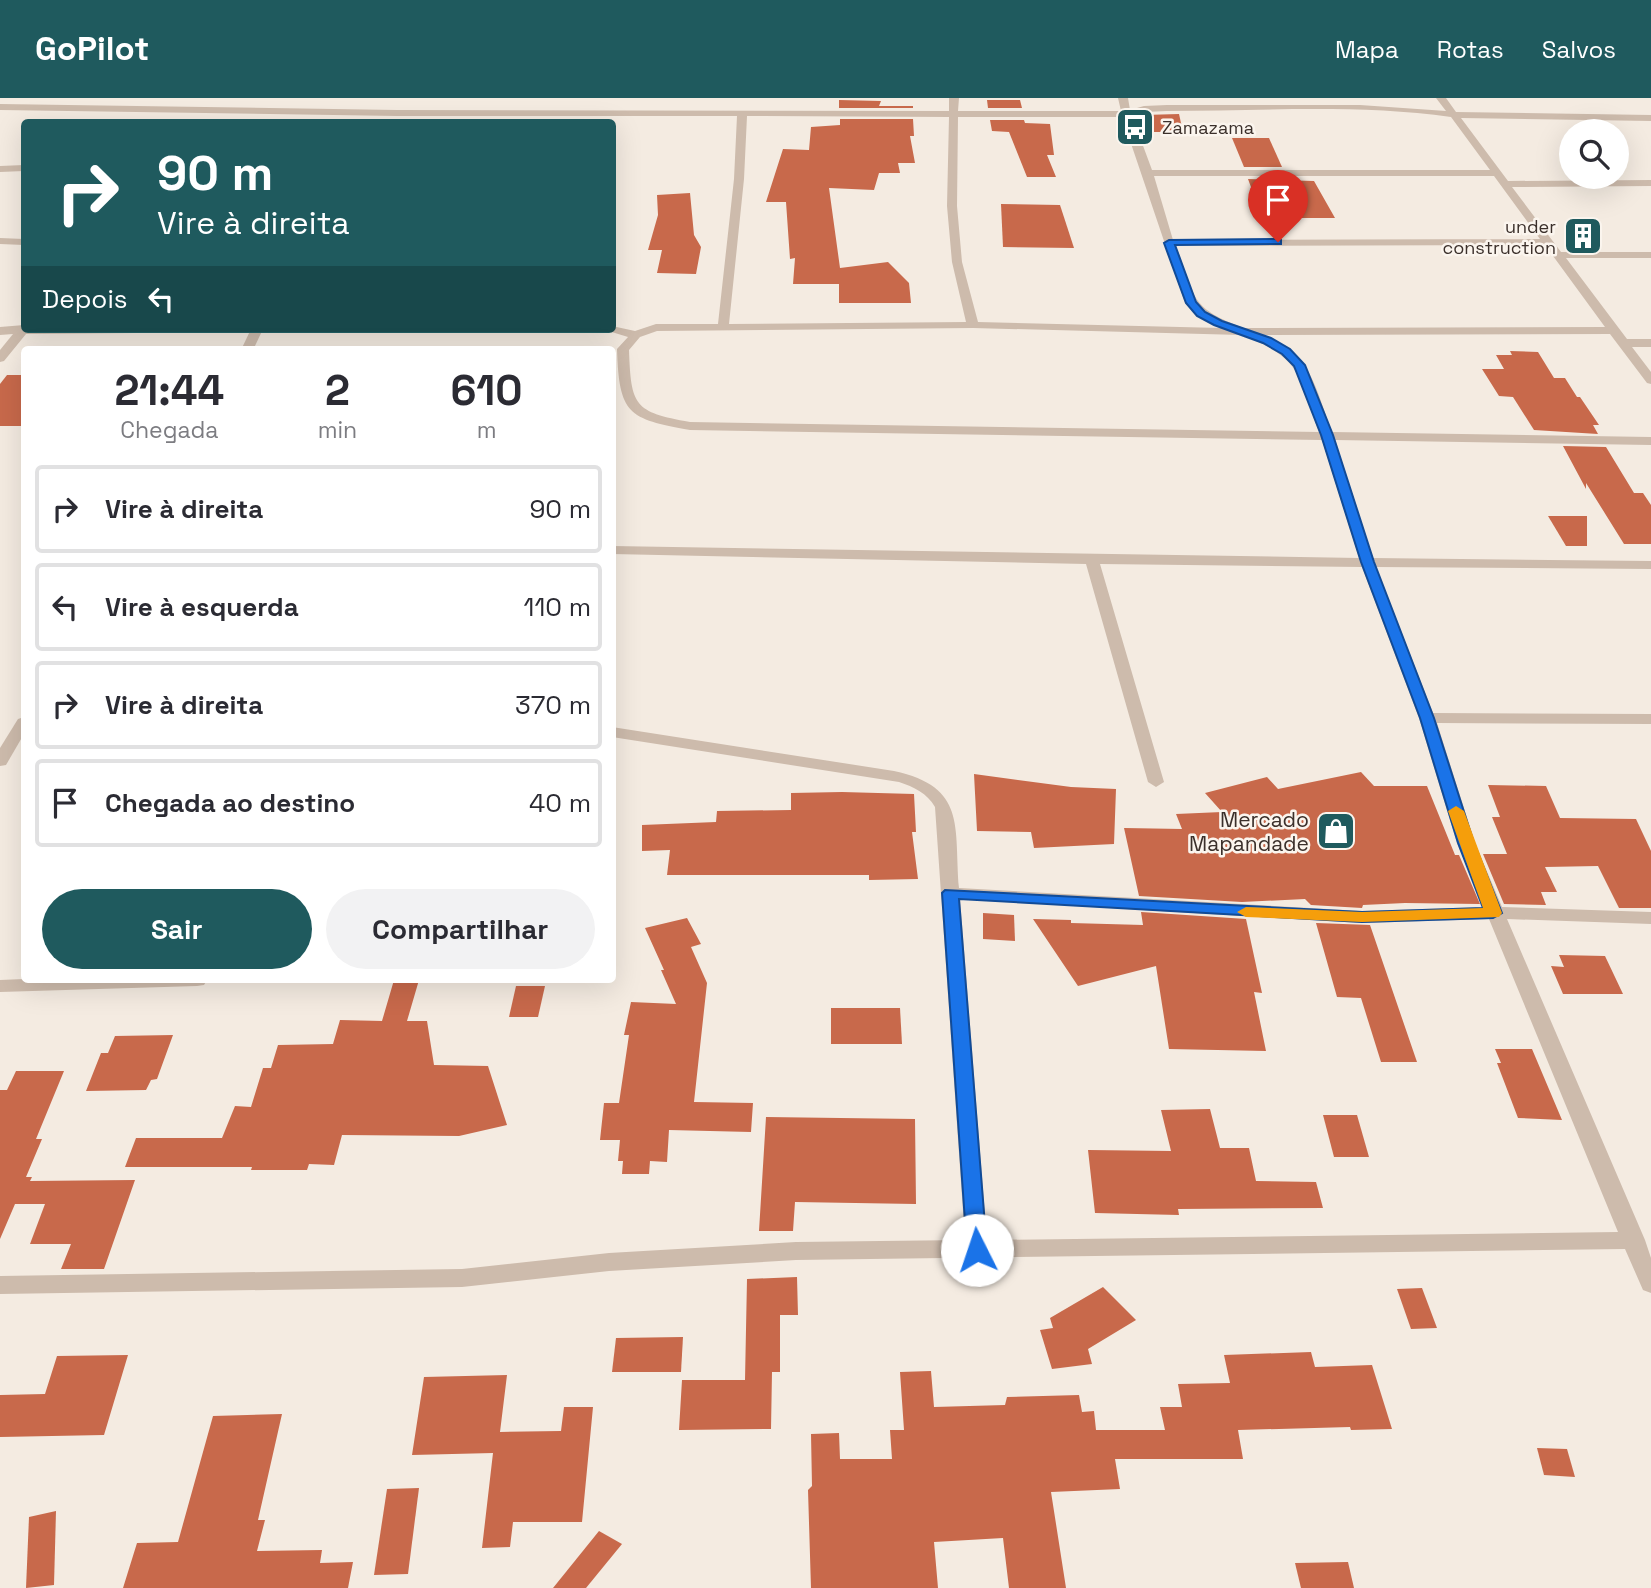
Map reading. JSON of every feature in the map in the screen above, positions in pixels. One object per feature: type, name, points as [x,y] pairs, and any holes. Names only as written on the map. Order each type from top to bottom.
[{"type":"street","points":[[243,109],[251,98]]},
{"type":"street","points":[[954,98],[956,113],[952,206],[957,262],[973,325]]},
{"type":"street","points":[[1123,98],[1130,130],[1148,173],[1169,243],[1192,303],[1201,314],[1286,351],[1300,365],[1327,435],[1367,562],[1427,718],[1466,843],[1493,913],[1651,1284]]},
{"type":"street","points":[[1441,98],[1651,380]]},
{"type":"street","points":[[0,107],[397,113],[416,109],[570,118],[595,110],[742,114],[772,110],[1128,114],[1144,109],[1167,108],[1360,108],[1418,110],[1454,116],[1651,118]]},
{"type":"street","points":[[195,119],[202,109]]},
{"type":"street","points":[[393,119],[397,113]]},
{"type":"street","points":[[723,328],[739,178],[742,114]]},
{"type":"street","points":[[0,169],[21,169]]},
{"type":"street","points":[[1148,173],[1496,173]]},
{"type":"street","points":[[1504,184],[1651,183]]},
{"type":"street","points":[[0,241],[21,242]]},
{"type":"street","points":[[1169,243],[1550,242]]},
{"type":"street","points":[[1559,255],[1651,255]]},
{"type":"street","points":[[1612,330],[1242,331],[973,325],[656,328],[636,335],[623,349],[623,391],[628,401],[648,416],[690,426],[1651,441]]},
{"type":"street","points":[[0,331],[21,330]]},
{"type":"street","points":[[616,331],[636,335]]},
{"type":"street","points":[[0,358],[21,332]]},
{"type":"street","points":[[1622,343],[1651,343]]},
{"type":"street","points":[[616,550],[1092,561],[1651,565]]},
{"type":"street","points":[[1092,561],[1156,782]]},
{"type":"street","points":[[1427,718],[1651,719]]},
{"type":"street","points":[[0,761],[21,727]]},
{"type":"street","points":[[616,733],[913,780],[939,796],[944,807],[977,1250]]},
{"type":"street","points":[[950,893],[1362,917],[1493,913],[1651,918]]},
{"type":"street","points":[[0,986],[98,983]]},
{"type":"street","points":[[0,1285],[462,1279],[609,1262],[796,1251],[1634,1240]]},
{"type":"building","points":[[839,100],[881,101],[879,106],[913,108],[839,108]]},
{"type":"building","points":[[987,100],[1020,100],[1022,108],[988,108]]},
{"type":"building","points":[[1179,114],[1183,132],[1154,132],[1144,115]]},
{"type":"building","points":[[840,119],[913,119],[914,136],[910,136],[915,163],[898,163],[900,173],[879,173],[874,190],[829,188],[840,268],[888,262],[909,283],[911,303],[839,303],[839,284],[793,284],[795,258],[790,259],[786,202],[766,202],[783,149],[809,150],[811,127],[840,125]]},
{"type":"building","points":[[990,120],[1024,120],[1025,123],[1050,124],[1054,155],[1047,155],[1056,177],[1027,177],[1009,132],[992,131]]},
{"type":"building","points":[[1232,138],[1269,138],[1282,167],[1244,167]]},
{"type":"building","points":[[1248,179],[1314,181],[1335,218],[1272,218],[1265,206],[1258,206]]},
{"type":"building","points":[[690,193],[694,235],[701,247],[696,274],[657,273],[662,250],[648,250],[658,215],[657,195]]},
{"type":"building","points":[[1001,204],[1060,205],[1074,248],[1003,247]]},
{"type":"building","points":[[1510,351],[1538,352],[1554,378],[1565,378],[1577,397],[1580,397],[1599,425],[1593,425],[1598,434],[1534,430],[1513,397],[1499,396],[1482,369],[1504,369],[1496,355],[1512,355]]},
{"type":"building","points":[[7,375],[21,375],[21,426],[0,426],[0,384]]},
{"type":"building","points":[[1563,446],[1606,447],[1634,493],[1643,493],[1651,505],[1651,544],[1624,544],[1586,483],[1586,489]]},
{"type":"building","points":[[1548,516],[1587,516],[1587,546],[1566,546]]},
{"type":"building","points":[[1361,772],[1374,786],[1427,786],[1455,855],[1459,855],[1480,904],[1405,903],[1363,905],[1362,908],[1311,905],[1305,899],[1242,902],[1139,896],[1124,828],[1182,829],[1176,814],[1222,812],[1205,793],[1267,777],[1278,789]]},
{"type":"building","points":[[974,774],[1071,787],[1116,789],[1114,844],[1034,848],[1031,832],[977,831]]},
{"type":"building","points":[[1488,785],[1546,786],[1560,818],[1636,819],[1651,851],[1651,908],[1619,908],[1598,866],[1545,867],[1557,892],[1541,892],[1546,905],[1504,904],[1483,854],[1507,854],[1492,817],[1500,817]]},
{"type":"building","points":[[791,793],[914,794],[916,832],[912,832],[918,879],[869,880],[869,875],[667,875],[670,850],[642,851],[642,825],[716,822],[717,811],[791,810]]},
{"type":"building","points":[[1141,912],[1246,919],[1262,993],[1254,992],[1266,1051],[1169,1049],[1156,966],[1078,986],[1033,919],[1143,925]]},
{"type":"building","points":[[983,913],[1014,915],[1015,941],[983,939]]},
{"type":"building","points":[[687,918],[701,944],[691,947],[707,983],[694,1102],[753,1103],[751,1132],[669,1130],[667,1162],[650,1161],[649,1174],[622,1174],[623,1161],[618,1161],[620,1140],[600,1140],[604,1103],[619,1103],[629,1035],[624,1035],[631,1002],[676,1004],[645,928]]},
{"type":"building","points":[[1316,923],[1370,925],[1417,1062],[1381,1062],[1361,998],[1337,997]]},
{"type":"building","points":[[1559,955],[1605,956],[1623,994],[1563,994],[1551,966],[1564,967]]},
{"type":"building","points":[[393,983],[418,983],[407,1021],[427,1021],[434,1065],[488,1066],[507,1125],[459,1136],[342,1135],[334,1165],[309,1164],[307,1170],[125,1167],[136,1138],[222,1138],[235,1106],[251,1107],[263,1068],[271,1068],[278,1045],[333,1044],[340,1020],[382,1021]]},
{"type":"building","points":[[516,986],[545,986],[538,1017],[509,1017]]},
{"type":"building","points":[[831,1008],[900,1008],[902,1044],[831,1044]]},
{"type":"building","points":[[173,1035],[157,1079],[151,1080],[146,1090],[86,1091],[101,1053],[108,1053],[115,1036]]},
{"type":"building","points":[[1495,1049],[1532,1049],[1562,1120],[1518,1118],[1497,1063],[1501,1063]]},
{"type":"building","points":[[16,1071],[64,1071],[36,1139],[42,1139],[26,1177],[32,1177],[30,1181],[135,1180],[104,1269],[61,1269],[71,1244],[30,1244],[45,1204],[15,1204],[0,1239],[0,1090],[7,1090]]},
{"type":"building","points":[[1210,1109],[1220,1148],[1249,1148],[1256,1181],[1316,1182],[1323,1208],[1178,1209],[1179,1215],[1095,1213],[1088,1150],[1171,1151],[1161,1110]]},
{"type":"building","points":[[1323,1115],[1357,1115],[1369,1157],[1334,1157]]},
{"type":"building","points":[[766,1117],[915,1119],[916,1204],[795,1202],[793,1231],[759,1231]]},
{"type":"building","points":[[797,1277],[798,1315],[780,1315],[780,1372],[772,1372],[771,1429],[679,1430],[682,1380],[745,1380],[747,1279]]},
{"type":"building","points":[[1103,1287],[1136,1320],[1088,1349],[1092,1364],[1052,1369],[1040,1330],[1053,1328],[1050,1318]]},
{"type":"building","points":[[1422,1288],[1437,1328],[1411,1329],[1397,1289]]},
{"type":"building","points":[[683,1337],[681,1372],[612,1372],[616,1338]]},
{"type":"building","points":[[1311,1352],[1315,1367],[1372,1365],[1392,1429],[1351,1430],[1350,1427],[1238,1430],[1243,1459],[1115,1459],[1120,1489],[1051,1492],[1066,1588],[1009,1588],[1003,1538],[934,1542],[938,1588],[811,1588],[808,1490],[812,1486],[811,1434],[839,1433],[840,1459],[892,1459],[890,1430],[904,1430],[900,1372],[931,1371],[934,1407],[1005,1405],[1007,1397],[1079,1395],[1082,1412],[1094,1411],[1096,1430],[1165,1430],[1160,1407],[1182,1407],[1178,1384],[1230,1383],[1224,1355]]},
{"type":"building","points":[[128,1355],[104,1435],[0,1437],[0,1395],[45,1394],[57,1356]]},
{"type":"building","points":[[507,1375],[500,1432],[561,1431],[564,1407],[593,1407],[582,1522],[513,1522],[510,1547],[482,1548],[493,1453],[412,1455],[424,1377]]},
{"type":"building","points":[[282,1414],[258,1520],[265,1520],[257,1551],[322,1550],[320,1563],[353,1562],[348,1588],[123,1588],[137,1543],[178,1542],[213,1416]]},
{"type":"building","points":[[1537,1448],[1567,1449],[1575,1477],[1544,1475]]},
{"type":"building","points":[[419,1488],[408,1574],[374,1575],[387,1489]]},
{"type":"building","points":[[56,1511],[54,1585],[26,1588],[29,1517]]},
{"type":"building","points":[[599,1531],[622,1544],[586,1588],[553,1588]]},
{"type":"building","points":[[1348,1562],[1354,1588],[1301,1588],[1295,1563]]},
{"type":"slow traffic","points":[[1246,912],[1362,917],[1493,913],[1456,811]]},
{"type":"place","name":"Zamazama","points":[[1135,127]]},
{"type":"place","name":"under construction","points":[[1583,236]]},
{"type":"place","name":"Mercado Mapandade","points":[[1336,831]]},
{"type":"route","points":[[977,1250],[950,893],[1362,917],[1493,913],[1466,843],[1427,718],[1367,562],[1327,435],[1300,365],[1286,351],[1267,341],[1201,314],[1192,303],[1169,243],[1278,242]]}]
